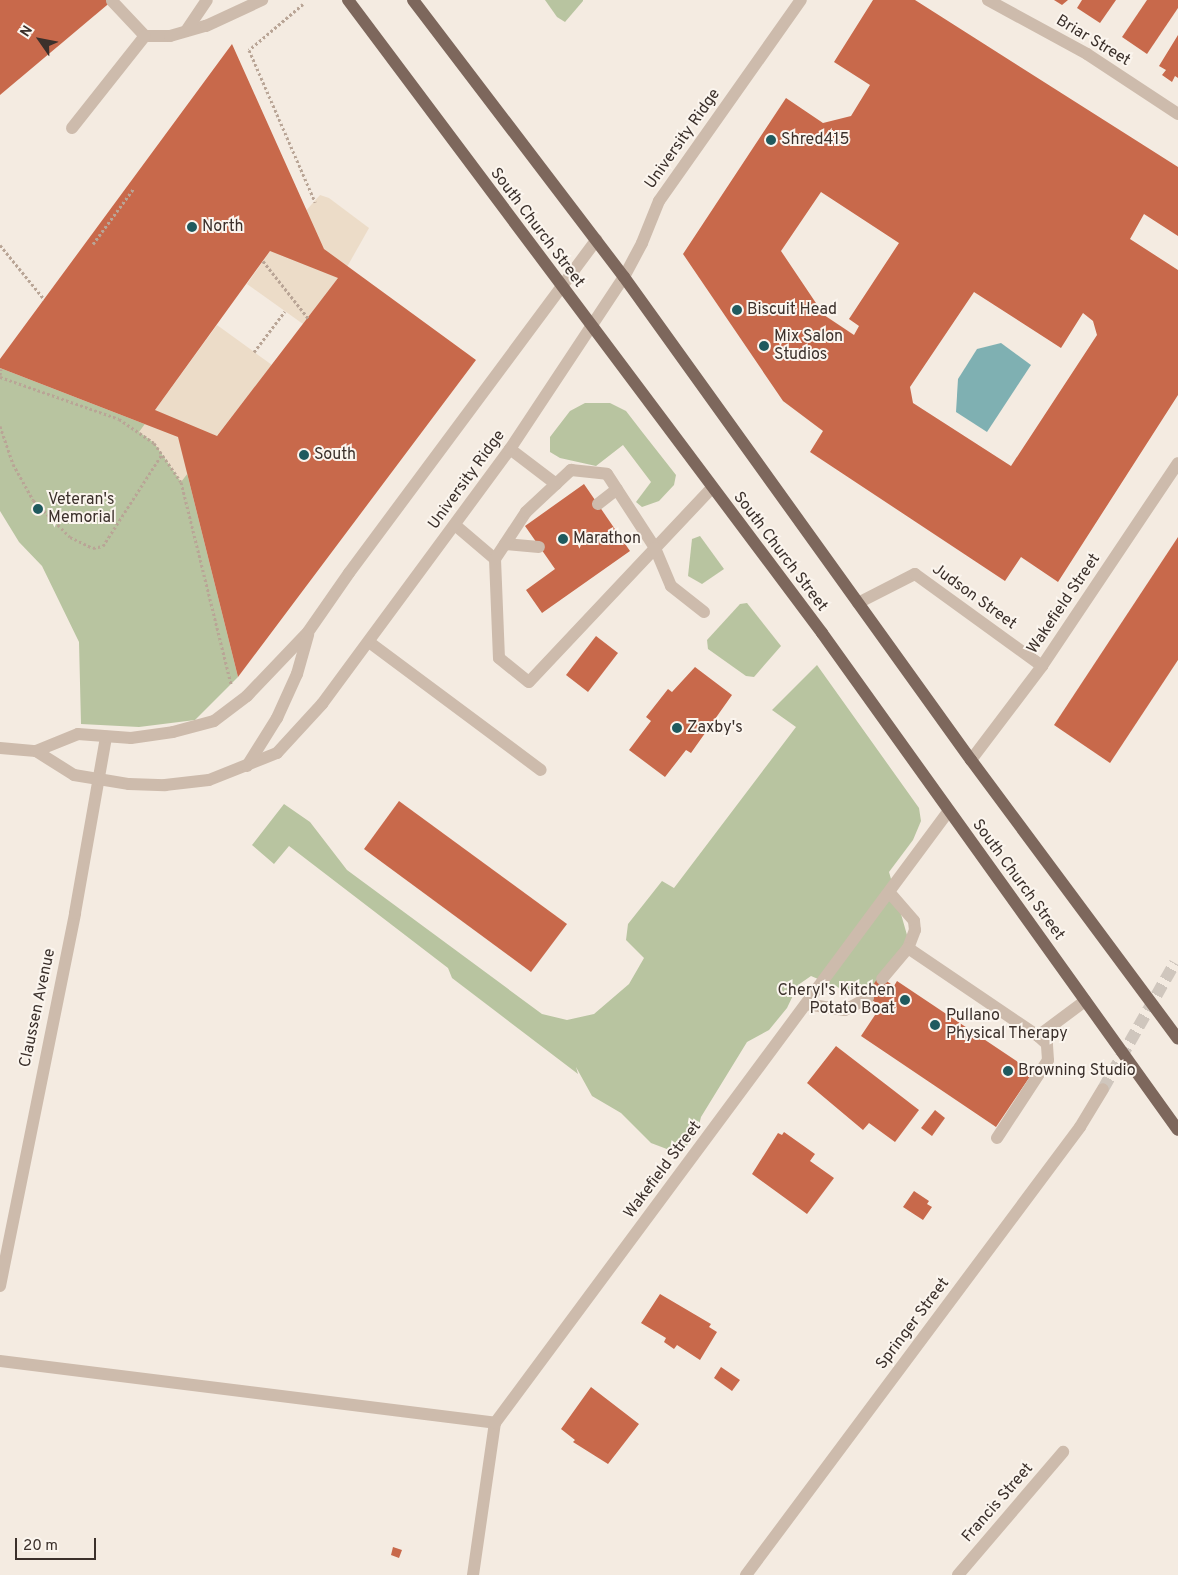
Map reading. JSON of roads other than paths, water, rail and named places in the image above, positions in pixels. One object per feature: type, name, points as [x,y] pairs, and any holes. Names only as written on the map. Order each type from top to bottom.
[{"type":"main road","name":"South Church Street","points":[[348,0],[590,328],[818,628],[948,812],[1178,1130]]},
{"type":"main road","name":"South Church Street","points":[[413,0],[624,277],[972,760],[1178,1039]]},
{"type":"street","points":[[186,31],[207,0]]},
{"type":"street","points":[[112,1],[145,36],[170,36],[206,26],[262,0]]},
{"type":"street","name":"University Ridge","points":[[36,751],[74,775],[129,784],[166,784],[209,780],[277,753],[322,704],[510,449],[624,277],[642,243],[659,201],[801,0]]},
{"type":"street","name":"Briar Street","points":[[988,0],[1087,54],[1178,114]]},
{"type":"street","points":[[72,128],[145,36]]},
{"type":"street","name":"University Ridge","points":[[0,748],[36,751],[78,734],[131,738],[165,733],[214,721],[247,696],[308,632],[349,573],[596,240]]},
{"type":"street","points":[[510,449],[556,484]]},
{"type":"street","name":"Wakefield Street","points":[[972,760],[1042,666],[1178,463]]},
{"type":"street","points":[[704,612],[671,586],[655,548],[607,474],[571,470],[526,512],[495,559],[499,658],[529,682],[655,548],[711,489]]},
{"type":"street","points":[[598,504],[617,489]]},
{"type":"street","points":[[455,525],[495,559]]},
{"type":"street","points":[[505,544],[539,547]]},
{"type":"street","name":"Judson Street","points":[[858,603],[915,574],[1042,666]]},
{"type":"street","points":[[247,766],[277,718],[297,674],[308,632]]},
{"type":"street","points":[[369,642],[541,770]]},
{"type":"street","name":"Claussen Avenue","points":[[0,1286],[106,736]]},
{"type":"street","name":"Wakefield Street","points":[[473,1575],[495,1423],[948,812]]},
{"type":"street","points":[[882,979],[908,948],[915,930],[914,921],[889,892]]},
{"type":"street","points":[[908,948],[1047,1044],[1048,1060],[997,1138]]},
{"type":"street","points":[[806,1004],[845,1010],[868,998]]},
{"type":"street","points":[[1038,1036],[1085,1001]]},
{"type":"street","name":"Springer Street","points":[[746,1575],[1080,1127],[1103,1090]]},
{"type":"street","points":[[0,1361],[495,1423]]},
{"type":"street","name":"Francis Street","points":[[958,1575],[1063,1452]]},
{"type":"water","points":[[1001,343],[1031,365],[987,432],[956,412],[958,379],[977,349]]},
{"type":"tunnel","points":[[1103,1089],[1175,963]]},
{"type":"place","name":"Shred415","points":[[771,140]]},
{"type":"place","name":"North","points":[[192,227]]},
{"type":"place","name":"Biscuit Head","points":[[737,310]]},
{"type":"place","name":"Mix Salon Studios","points":[[764,346]]},
{"type":"place","name":"South","points":[[304,455]]},
{"type":"place","name":"Veteran's Memorial","points":[[38,509]]},
{"type":"place","name":"Marathon","points":[[563,539]]},
{"type":"place","name":"Zaxby's","points":[[677,728]]},
{"type":"place","name":"Cheryl's Kitchen Potato Boat","points":[[905,1000]]},
{"type":"place","name":"Pullano Physical Therapy","points":[[935,1025]]},
{"type":"place","name":"Browning Studio","points":[[1008,1071]]}]
